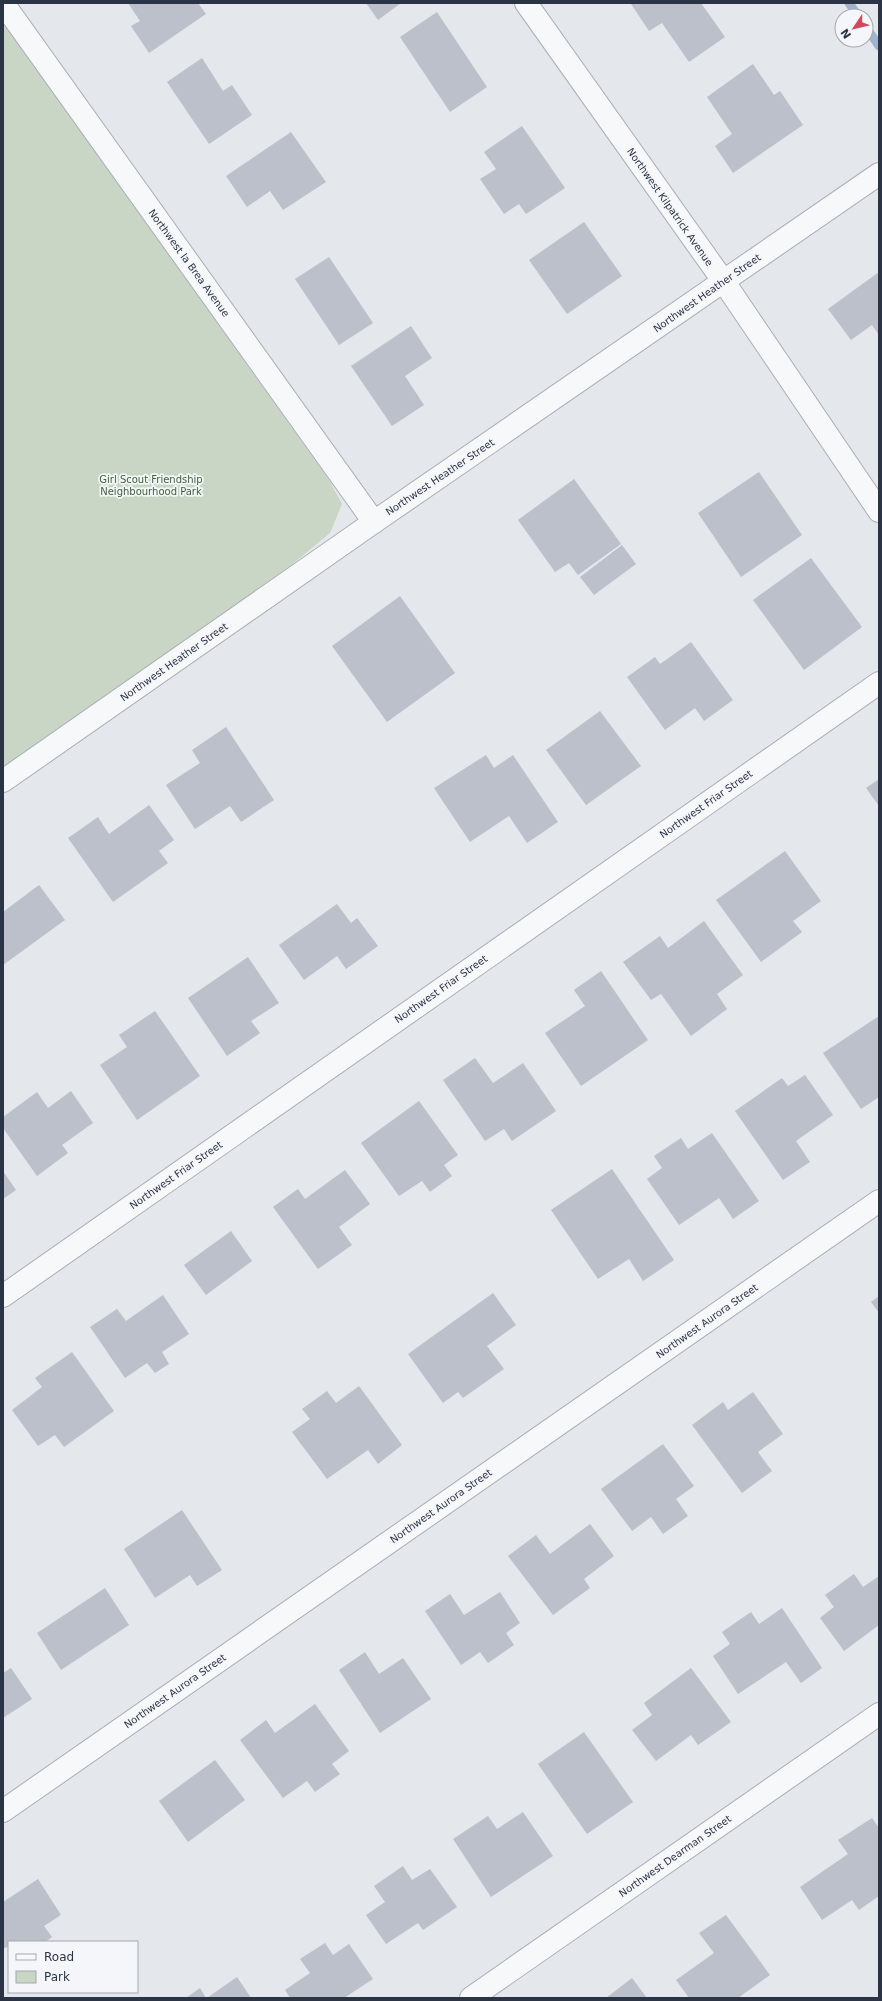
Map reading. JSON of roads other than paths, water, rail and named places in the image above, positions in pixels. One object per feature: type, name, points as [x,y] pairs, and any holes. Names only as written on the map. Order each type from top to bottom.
[{"type":"street","name":"Northwest la Brea Avenue","points":[[3,3],[374,522]]},
{"type":"street","name":"Northwest Kilpatrick Avenue","points":[[526,3],[724,282],[879,511]]},
{"type":"street","name":"Northwest Heather Street","points":[[3,781],[374,522],[879,174]]},
{"type":"street","name":"Northwest Friar Street","points":[[3,1296],[879,683]]},
{"type":"street","name":"Northwest Aurora Street","points":[[3,1811],[879,1201]]},
{"type":"street","name":"Northwest Dearman Street","points":[[471,1998],[879,1714]]},
{"type":"waterway","points":[[849,3],[852,8]]},
{"type":"waterway","points":[[874,39],[879,46]]},
{"type":"park label","name":"Girl Scout Friendship Neighbourhood Park","points":[[151,484]]}]
